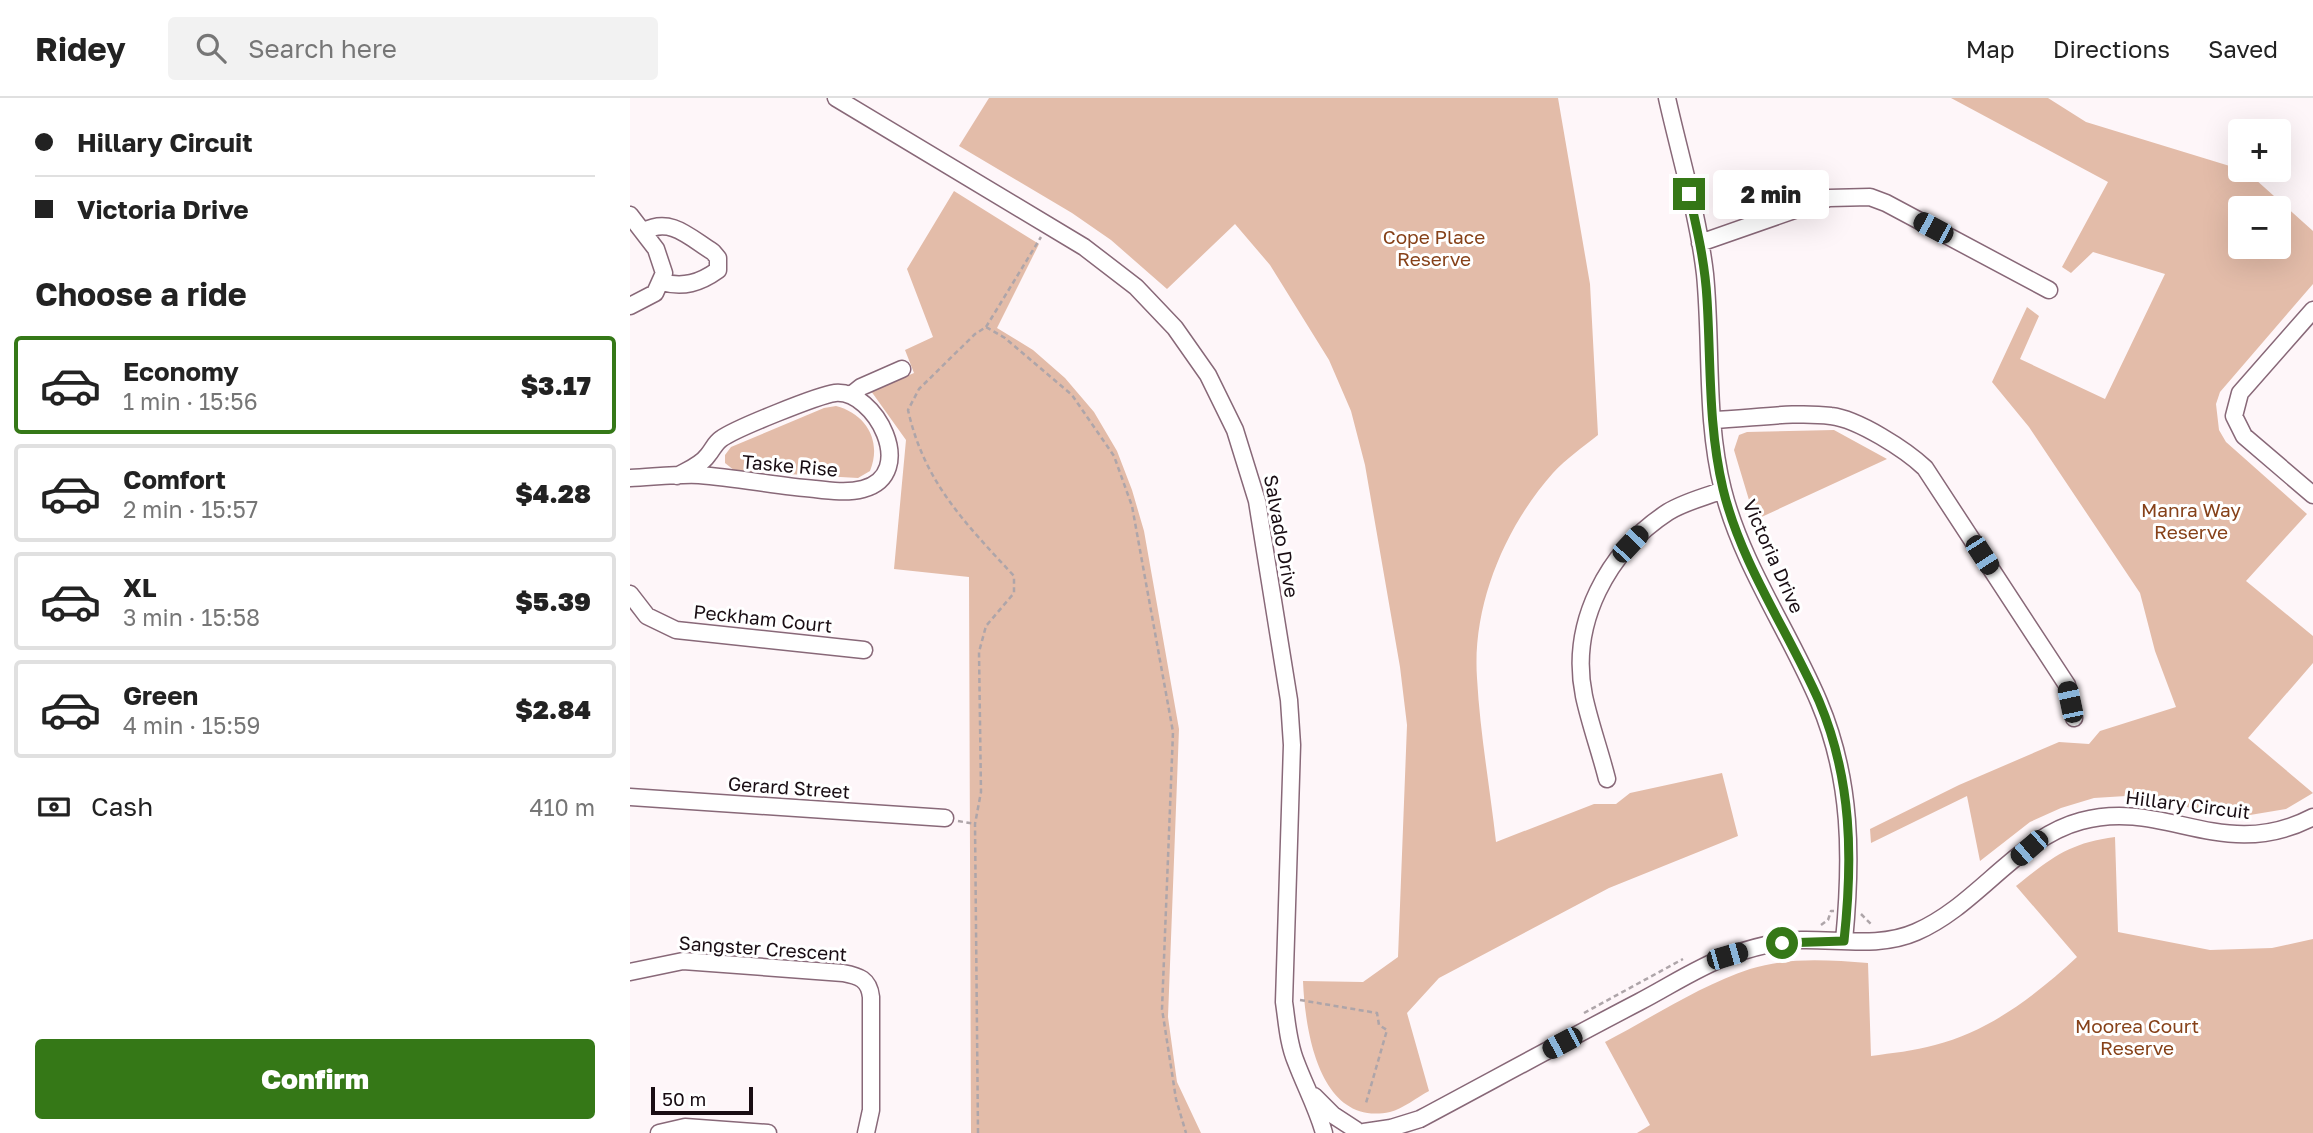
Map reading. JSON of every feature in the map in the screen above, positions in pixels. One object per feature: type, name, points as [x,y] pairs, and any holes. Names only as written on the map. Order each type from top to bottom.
[{"type":"street","name":"Salvado Drive","points":[[836,98],[1084,247],[1136,287],[1175,328],[1208,375],[1235,430],[1257,501],[1289,700],[1292,745],[1284,1002],[1295,1059],[1324,1133]]},
{"type":"street","name":"Victoria Drive","points":[[1667,98],[1700,243],[1707,300],[1712,420],[1723,490],[1756,575],[1819,702],[1842,773],[1849,822],[1849,887],[1844,941]]},
{"type":"street","points":[[1700,243],[1829,198],[1870,197],[2049,290]]},
{"type":"street","points":[[630,215],[662,261],[662,282],[648,299],[630,306]]},
{"type":"street","points":[[643,231],[655,225],[671,226],[713,251],[718,258],[718,270],[696,282],[678,287],[662,282]]},
{"type":"street","points":[[2313,310],[2240,393],[2234,416],[2244,436],[2313,495]]},
{"type":"street","name":"Taske Rise","points":[[851,395],[862,387],[902,369]]},
{"type":"street","name":"Taske Rise","points":[[635,481],[677,476],[843,492],[865,489],[882,479],[890,463],[890,444],[883,429],[864,405],[851,395],[835,393],[818,397],[722,438],[708,456],[677,476]]},
{"type":"street","points":[[1712,420],[1831,416],[1858,426],[1916,459],[1925,468],[2067,685],[2074,718]]},
{"type":"street","name":"Taske Rise","points":[[708,456],[718,479]]},
{"type":"street","points":[[1607,779],[1584,694],[1581,658],[1584,628],[1598,589],[1617,558],[1644,529],[1671,510],[1723,490]]},
{"type":"street","name":"Peckham Court","points":[[630,594],[647,615],[676,630],[864,650]]},
{"type":"street","name":"Gerard Street","points":[[630,797],[945,818]]},
{"type":"street","name":"Hillary Circuit","points":[[1357,1132],[1391,1128],[1420,1119],[1727,956],[1798,940],[1886,941],[1932,925],[1954,912],[2029,848],[2080,821],[2134,816],[2234,836],[2267,834],[2296,826],[2313,817]]},
{"type":"street","name":"Sangster Crescent","points":[[630,972],[667,963],[698,961],[843,973],[861,977],[870,988],[871,997],[871,1110],[866,1133]]},
{"type":"street","name":"Salvado Drive","points":[[1310,1092],[1333,1115],[1357,1132]]},
{"type":"street","name":"Hillary Circuit","points":[[1403,1133],[1420,1119]]},
{"type":"street","points":[[659,1133],[685,1127],[768,1133]]},
{"type":"path","points":[[978,1133],[975,824],[982,792],[979,652],[986,626],[1014,593],[1014,576],[968,526],[935,484],[913,431],[908,410],[919,389],[975,334],[986,327],[1048,225]]},
{"type":"path","points":[[986,327],[1006,338],[1072,395],[1114,456],[1132,506],[1172,732],[1162,1009],[1176,1099],[1186,1133]]},
{"type":"path","points":[[1858,913],[1870,925],[1879,926]]},
{"type":"path","points":[[1300,1000],[1377,1013],[1379,1025],[1387,1030],[1366,1103]]},
{"type":"green space","name":"Cope Place Reserve","points":[[989,98],[1558,98],[1590,284],[1598,435],[1558,468],[1536,494],[1507,542],[1486,595],[1477,650],[1477,678],[1496,842],[1594,804],[1616,804],[1630,793],[1722,773],[1738,836],[1609,888],[1439,978],[1407,1013],[1429,1091],[1405,1106],[1390,1112],[1366,1113],[1347,1105],[1332,1090],[1321,1071],[1313,1048],[1304,1001],[1303,981],[1363,982],[1398,957],[1407,725],[1400,667],[1365,465],[1351,411],[1329,360],[1270,265],[1235,224],[1167,289],[1111,240],[1072,213],[959,146]]},
{"type":"green space","name":"Manra Way Reserve","points":[[1951,98],[2048,98],[2086,122],[2228,165],[2228,182],[2258,182],[2274,196],[2228,196],[2228,259],[2291,259],[2291,211],[2313,231],[2313,284],[2220,392],[2216,404],[2219,430],[2226,442],[2307,514],[2246,581],[2313,636],[2313,663],[2248,738],[2313,793],[2286,809],[2238,817],[2212,814],[2158,799],[2126,796],[2094,798],[2061,808],[2030,822],[1980,861],[1967,796],[1871,843],[1870,829],[1959,785],[2059,742],[2089,744],[2100,731],[2176,707],[2155,651],[2140,593],[2029,427],[1992,382],[2027,307],[2039,316],[2020,359],[2105,399],[2165,274],[2093,252],[2071,273],[2062,267],[2108,182]]},
{"type":"green space","points":[[954,191],[1039,244],[997,328],[1033,350],[1065,378],[1094,412],[1117,451],[1144,531],[1179,729],[1168,1017],[1177,1082],[1201,1133],[971,1133],[969,577],[894,569],[906,440],[871,391],[914,373],[905,350],[933,337],[907,269]]},
{"type":"green space","points":[[836,406],[856,415],[864,422],[873,440],[870,471],[858,478],[735,471],[725,463],[725,455],[731,447],[824,408]]},
{"type":"green space","points":[[1834,430],[1887,459],[1755,520],[1734,450],[1739,435],[1747,432]]},
{"type":"green space","name":"Moorea Court Reserve","points":[[2115,837],[2118,932],[2210,950],[2272,948],[2313,939],[2313,1133],[1637,1133],[1650,1125],[1605,1042],[1732,976],[1764,965],[1808,960],[1868,963],[1871,1056],[1919,1049],[1975,1031],[2029,998],[2077,957],[2016,886],[2061,853],[2085,843]]},
{"type":"route","points":[[1689,194],[1704,271],[1712,420],[1723,490],[1756,575],[1819,702],[1842,773],[1849,822],[1849,887],[1844,941],[1798,940],[1782,943]]}]
